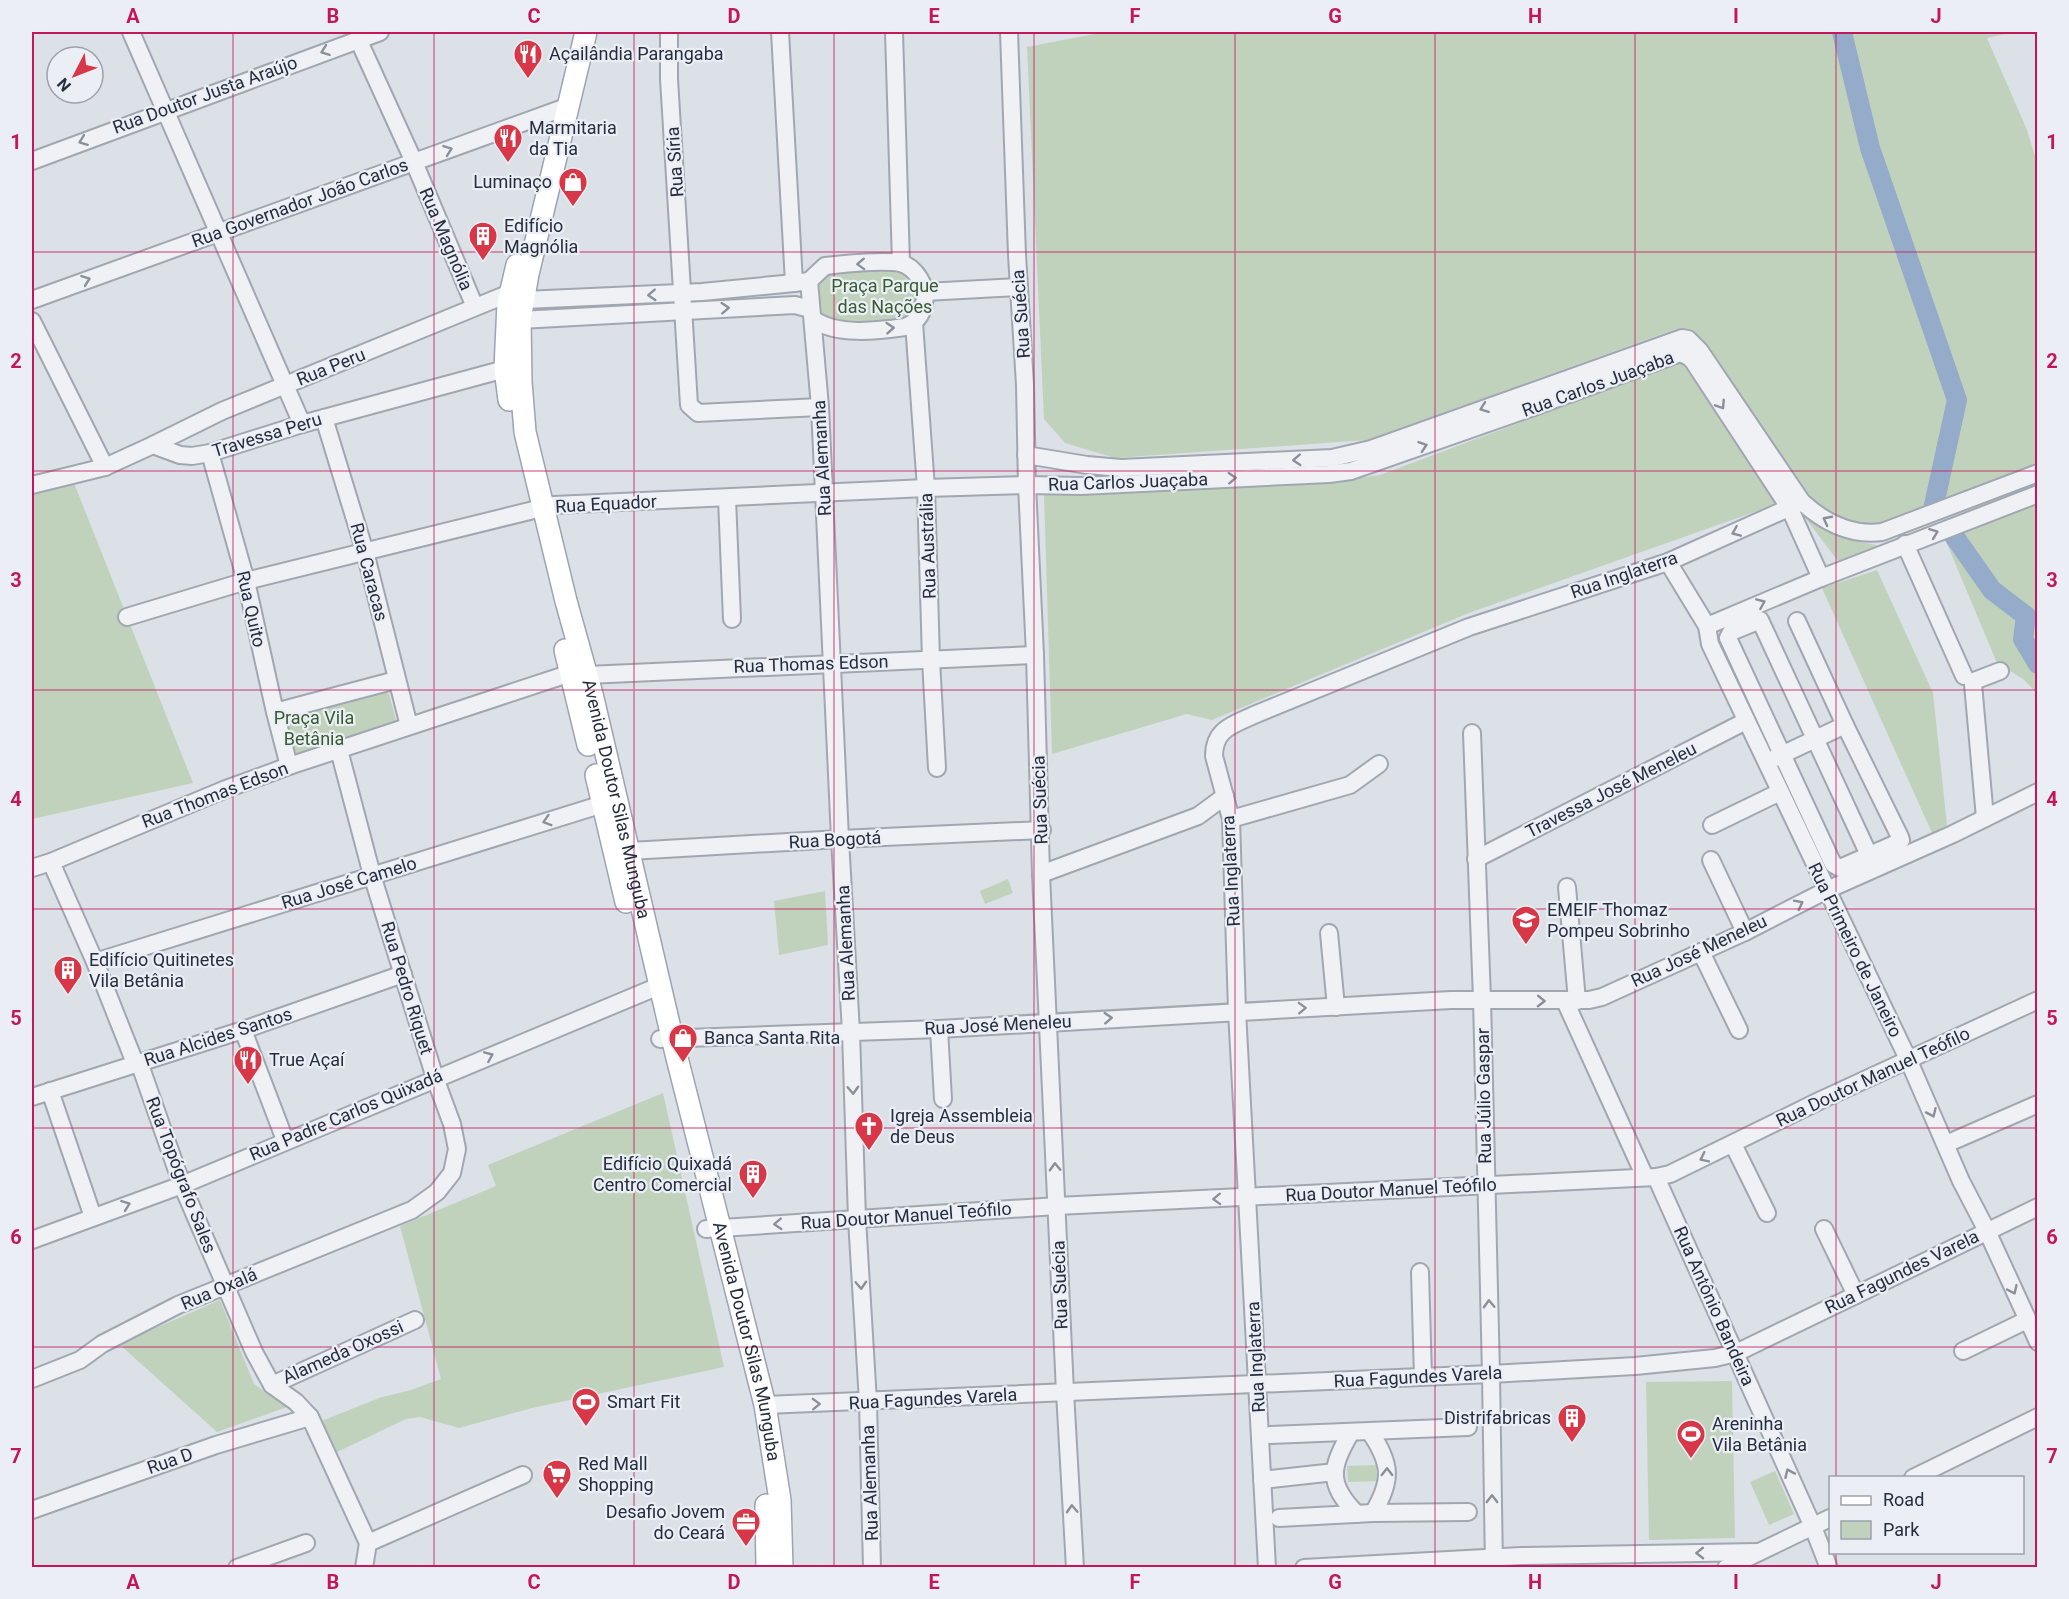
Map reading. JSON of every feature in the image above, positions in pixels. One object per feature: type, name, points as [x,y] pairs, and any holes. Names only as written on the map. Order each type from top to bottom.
[{"type":"main road","name":"Avenida Doutor Silas Munguba","points":[[536,509],[525,432],[518,304],[528,274],[562,108],[573,32]]},
{"type":"main road","name":"Avenida Doutor Silas Munguba","points":[[562,108],[586,32]]},
{"type":"main road","name":"Avenida Doutor Silas Munguba","points":[[518,304],[507,303],[506,369],[518,460],[566,601],[603,804],[653,988],[713,1228],[757,1433],[766,1498],[767,1568]]},
{"type":"main road","name":"Avenida Doutor Silas Munguba","points":[[579,674],[630,851],[653,988]]},
{"type":"main road","name":"Avenida Doutor Silas Munguba","points":[[713,1228],[765,1405],[780,1500],[782,1568]]},
{"type":"street","points":[[131,32],[302,424]]},
{"type":"street","name":"Rua Doutor Justa Araújo","points":[[32,161],[380,32]]},
{"type":"street","name":"Rua Síria","points":[[669,32],[669,79],[684,310]]},
{"type":"street","points":[[780,32],[802,282],[812,314]]},
{"type":"street","points":[[894,32],[901,263],[921,280],[925,292],[923,308],[914,323]]},
{"type":"street","name":"Rua Suécia","points":[[1009,32],[1025,385],[1041,874],[1075,1568]]},
{"type":"street","name":"Rua Magnólia","points":[[358,39],[414,162],[475,307]]},
{"type":"street","name":"Rua Governador João Carlos","points":[[32,300],[562,108]]},
{"type":"street","name":"Rua Peru","points":[[153,445],[222,411],[475,307],[683,293],[802,282],[825,266],[901,263]]},
{"type":"street","points":[[925,292],[1019,287]]},
{"type":"street","points":[[572,299],[572,317]]},
{"type":"street","name":"Rua Peru","points":[[518,304],[572,317],[795,305],[812,314],[821,325],[842,331],[897,328],[914,323]]},
{"type":"street","points":[[684,310],[689,405],[698,413],[820,407]]},
{"type":"street","name":"Rua Alemanha","points":[[812,314],[820,407],[851,1032],[857,1219],[868,1402],[872,1568]]},
{"type":"street","points":[[32,321],[105,467]]},
{"type":"street","name":"Rua Austrália","points":[[914,323],[926,488],[937,768]]},
{"type":"street","name":"Rua Carlos Juaçaba","points":[[1027,485],[1067,486],[1329,474],[1351,471],[1528,401],[1677,338],[1688,339],[1700,351],[1796,505],[1821,578]]},
{"type":"street","name":"Travessa Peru","points":[[153,445],[180,455],[210,453],[302,424],[506,369]]},
{"type":"street","name":"Rua Carlos Juaçaba","points":[[1026,455],[1121,468],[1332,458],[1371,449],[1528,401]]},
{"type":"street","name":"Rua Caracas","points":[[324,418],[365,552],[396,680],[410,726]]},
{"type":"street","points":[[32,485],[105,467],[153,445]]},
{"type":"street","name":"Rua Quito","points":[[210,453],[246,581],[289,766]]},
{"type":"street","points":[[1065,461],[1056,462],[1051,473],[1054,481],[1067,486]]},
{"type":"street","name":"Rua Carlos Juaçaba","points":[[1796,505],[1827,522],[1856,532],[1870,534],[1882,532],[2037,473]]},
{"type":"street","name":"Rua Equador","points":[[127,617],[246,581],[554,505],[1027,485]]},
{"type":"street","points":[[1707,626],[1905,544],[2037,494]]},
{"type":"street","points":[[727,499],[732,619]]},
{"type":"street","name":"Rua Inglaterra","points":[[1267,1568],[1237,1011],[1231,819],[1214,756],[1214,746],[1223,730],[1254,715],[1454,632],[1668,562],[1796,505]]},
{"type":"street","points":[[1905,544],[1964,676]]},
{"type":"street","name":"Rua Primeiro de Janeiro","points":[[1668,562],[1707,626],[1710,644],[1908,1059],[1966,1191],[1987,1231],[2037,1342]]},
{"type":"street","points":[[1797,621],[1900,837],[1897,843],[1840,868],[1835,867],[1728,638],[1731,632],[1760,620],[1869,855]]},
{"type":"street","name":"Rua Thomas Edson","points":[[32,868],[226,789],[289,766],[579,674],[1035,655]]},
{"type":"street","points":[[1985,818],[1973,684],[1977,680],[2000,671]]},
{"type":"street","points":[[275,712],[396,680]]},
{"type":"street","name":"Travessa José Meneleu","points":[[1476,859],[1746,721]]},
{"type":"street","points":[[1766,763],[1845,725]]},
{"type":"street","name":"Rua Júlio Gaspar","points":[[1472,733],[1482,999],[1493,1563]]},
{"type":"street","name":"Rua Pedro Riquet","points":[[339,750],[372,875],[435,1078],[452,1124],[457,1149],[452,1173],[437,1192],[412,1210]]},
{"type":"street","points":[[1231,819],[1350,785],[1379,764]]},
{"type":"street","points":[[1712,825],[1780,792]]},
{"type":"street","name":"Rua José Meneleu","points":[[666,1039],[939,1029],[1482,999],[1571,1001],[1602,996],[1745,932],[1827,890],[2037,792]]},
{"type":"street","points":[[1041,874],[1198,816],[1225,796]]},
{"type":"street","name":"Rua José Camelo","points":[[95,962],[603,804]]},
{"type":"street","name":"Rua Bogotá","points":[[630,851],[840,838],[1041,831]]},
{"type":"street","points":[[1711,860],[1745,932]]},
{"type":"street","name":"Rua Topógrafo Sales","points":[[51,862],[137,1062],[182,1185],[224,1286],[272,1385]]},
{"type":"street","points":[[1568,887],[1571,1001]]},
{"type":"street","points":[[1329,933],[1336,1007]]},
{"type":"street","points":[[1701,952],[1739,1030]]},
{"type":"street","name":"Rua Alcides Santos","points":[[32,1097],[243,1030],[403,974]]},
{"type":"street","name":"Rua Padre Carlos Quixadá","points":[[32,1240],[182,1185],[653,988]]},
{"type":"street","name":"Rua Doutor Manuel Teófilo","points":[[713,1228],[1057,1206],[1650,1177],[1670,1174],[1908,1059],[2037,1000]]},
{"type":"street","name":"Rua Antônio Bandeira","points":[[1571,1001],[1650,1177],[1736,1353],[1829,1568]]},
{"type":"street","points":[[939,1029],[943,1099]]},
{"type":"street","points":[[243,1030],[285,1140]]},
{"type":"street","points":[[50,1092],[93,1217]]},
{"type":"street","points":[[1946,1144],[2037,1104]]},
{"type":"street","points":[[1733,1144],[1767,1213]]},
{"type":"street","name":"Rua Fagundes Varela","points":[[765,1405],[1491,1374],[1635,1366],[1715,1358],[1736,1353],[2037,1208]]},
{"type":"street","name":"Rua Oxalá","points":[[32,1379],[80,1360],[102,1344],[178,1305],[412,1210]]},
{"type":"street","points":[[1824,1229],[1856,1295]]},
{"type":"street","points":[[1420,1272],[1423,1377]]},
{"type":"street","name":"Alameda Oxossi","points":[[272,1385],[415,1320]]},
{"type":"street","points":[[1963,1351],[2027,1320]]},
{"type":"street","points":[[272,1385],[296,1402],[310,1417],[368,1543],[364,1568]]},
{"type":"street","name":"Rua D","points":[[32,1510],[216,1445],[310,1417]]},
{"type":"street","points":[[1917,1476],[2037,1418]]},
{"type":"street","points":[[1270,1435],[1468,1426]]},
{"type":"street","points":[[1351,1432],[1339,1453],[1335,1472],[1337,1486],[1347,1504],[1365,1514]]},
{"type":"street","points":[[1365,1514],[1381,1500],[1388,1470],[1386,1460],[1370,1432]]},
{"type":"street","points":[[1262,1480],[1335,1472]]},
{"type":"street","points":[[368,1543],[523,1475]]},
{"type":"street","points":[[1279,1518],[1468,1512]]},
{"type":"street","points":[[1304,1568],[1493,1563],[1727,1562],[1759,1552],[1829,1519]]},
{"type":"street","points":[[237,1568],[306,1543]]},
{"type":"green space","points":[[1105,32],[2014,32],[1987,38],[2027,130],[2037,163],[2037,464],[1876,526],[1843,520],[1826,511],[1810,497],[1707,346],[1688,329],[1676,329],[1367,440],[1115,458],[1065,443],[1044,419],[1027,47]]},
{"type":"green space","name":"Praça Parque das Nações","points":[[889,269],[904,276],[915,295],[916,304],[907,318],[901,322],[830,324],[816,310],[815,291],[827,276],[846,270]]},
{"type":"green space","points":[[1684,361],[1780,503],[1469,613],[1212,720],[1187,714],[1052,754],[1044,494],[1312,484],[1380,475]]},
{"type":"green space","points":[[74,483],[193,783],[32,819],[32,493]]},
{"type":"green space","points":[[2037,502],[2037,693],[2023,679],[1997,663],[1945,539]]},
{"type":"green space","points":[[1800,511],[1832,533],[1878,546],[1838,561]]},
{"type":"green space","points":[[1877,570],[1933,693],[1947,825],[1932,833],[1822,588]]},
{"type":"green space","name":"Praça Vila Betânia","points":[[381,689],[389,694],[396,720],[392,726],[301,756],[294,752],[284,719],[288,713]]},
{"type":"green space","points":[[1008,879],[1013,893],[985,904],[980,891]]},
{"type":"green space","points":[[825,891],[828,945],[779,955],[774,901]]},
{"type":"green space","points":[[663,1093],[724,1367],[532,1408],[459,1428],[420,1417],[406,1419],[335,1453],[319,1422],[379,1398],[441,1379],[400,1226],[496,1186],[488,1165]]},
{"type":"green space","points":[[220,1300],[254,1384],[287,1407],[217,1432],[119,1344]]},
{"type":"green space","name":"Areninha Vila Betânia","points":[[1732,1381],[1735,1538],[1649,1540],[1646,1382]]},
{"type":"green space","points":[[1376,1465],[1377,1481],[1348,1482],[1347,1466]]},
{"type":"green space","points":[[1775,1471],[1794,1514],[1769,1525],[1750,1482]]},
{"type":"waterway","points":[[1842,32],[1870,148],[1957,400],[1934,505]]},
{"type":"waterway","points":[[1954,536],[1992,590],[2026,616],[2023,639],[2038,664]]},
{"type":"place","name":"Açailândia Parangaba","points":[[528,80]]},
{"type":"place","name":"Marmitaria da Tia","points":[[508,164]]},
{"type":"place","name":"Luminaço","points":[[573,208]]},
{"type":"place","name":"Edifício Magnólia","points":[[483,262]]},
{"type":"place","name":"EMEIF Thomaz Pompeu Sobrinho","points":[[1526,946]]},
{"type":"place","name":"Edifício Quitinetes Vila Betânia","points":[[68,996]]},
{"type":"place","name":"Banca Santa Rita","points":[[683,1064]]},
{"type":"place","name":"True Açaí","points":[[248,1086]]},
{"type":"place","name":"Igreja Assembleia de Deus","points":[[869,1152]]},
{"type":"place","name":"Edifício Quixadá Centro Comercial","points":[[753,1200]]},
{"type":"place","name":"Smart Fit","points":[[586,1428]]},
{"type":"place","name":"Distrifabricas","points":[[1572,1444]]},
{"type":"place","name":"Areninha Vila Betânia","points":[[1691,1460]]},
{"type":"place","name":"Red Mall Shopping","points":[[557,1500]]},
{"type":"place","name":"Desafio Jovem do Ceará","points":[[746,1548]]}]
